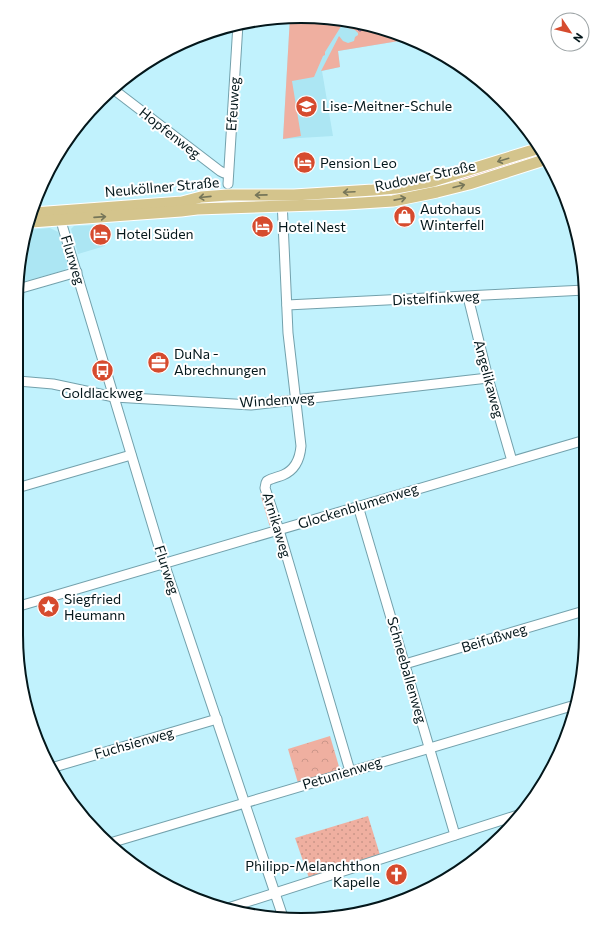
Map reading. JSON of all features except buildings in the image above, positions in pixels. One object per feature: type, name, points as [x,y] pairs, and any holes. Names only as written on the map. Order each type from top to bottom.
[{"type":"main road","name":"Rudower Straße","points":[[294,195],[396,188],[433,181],[534,150]]},
{"type":"main road","name":"Rudower Straße","points":[[282,207],[393,201],[477,181],[541,161]]},
{"type":"main road","points":[[433,181],[435,192]]},
{"type":"main road","name":"Neuköllner Straße","points":[[35,221],[61,215],[182,202],[228,190],[294,195]]},
{"type":"main road","name":"Neuköllner Straße","points":[[38,213],[61,215],[181,211],[228,207],[282,207]]},
{"type":"street","name":"Efeuweg","points":[[228,207],[228,173],[238,30]]},
{"type":"street","name":"Hopfenweg","points":[[117,92],[220,171],[228,173]]},
{"type":"street","name":"Arnikaweg","points":[[281,195],[289,346],[301,446],[300,456],[295,465],[288,472],[267,481],[265,488],[279,530],[350,771]]},
{"type":"street","name":"Flurweg","points":[[61,215],[63,228],[165,564],[281,912]]},
{"type":"street","points":[[24,286],[77,272]]},
{"type":"street","name":"Distelfinkweg","points":[[286,305],[578,290]]},
{"type":"street","name":"Angelikaweg","points":[[468,297],[488,378],[512,461]]},
{"type":"street","name":"Windenweg","points":[[23,381],[52,384],[114,397],[251,404],[488,378]]},
{"type":"street","name":"Glockenblumenweg","points":[[23,605],[579,442]]},
{"type":"street","points":[[23,486],[131,455]]},
{"type":"street","name":"Schneeballenweg","points":[[358,506],[455,835]]},
{"type":"street","name":"Beifußweg","points":[[405,664],[579,612]]},
{"type":"street","name":"Petunienweg","points":[[115,841],[429,747],[570,706]]},
{"type":"street","name":"Fuchsienweg","points":[[56,767],[216,719]]},
{"type":"street","points":[[236,906],[511,817]]},
{"type":"shaded area","name":"Lise-Meitner-Schule","points":[[290,24],[337,25],[373,32],[399,41],[338,51],[340,67],[322,71],[333,136],[283,139]]},
{"type":"shaded area","points":[[100,225],[105,246],[78,254],[71,229],[74,226]]},
{"type":"shaded area","points":[[50,228],[58,232],[68,265],[65,270],[24,281],[25,265],[32,230]]},
{"type":"green space","points":[[290,24],[341,26],[325,52],[325,55],[323,56],[314,77],[292,81],[301,136],[283,139]]},
{"type":"green space","points":[[344,27],[373,32],[399,41],[338,51],[340,67],[321,71],[339,36],[343,41],[348,43],[354,41],[355,37],[358,35],[355,30]]},
{"type":"green space","points":[[537,154],[538,157],[445,186],[445,183]]},
{"type":"green space","points":[[429,187],[396,195],[372,198],[289,202],[288,199]]},
{"type":"green space","points":[[260,493],[262,494],[269,508],[274,525],[270,526],[269,524]]},
{"type":"green space","points":[[330,736],[340,770],[298,783],[288,749]]},
{"type":"green space","points":[[368,816],[380,855],[309,878],[295,838]]},
{"type":"place","name":"Lise-Meitner-Schule","points":[[307,106]]},
{"type":"place","name":"Pension Leo","points":[[305,163]]},
{"type":"place","name":"Autohaus Winterfell","points":[[404,217]]},
{"type":"place","name":"Hotel Nest","points":[[262,227]]},
{"type":"place","name":"Hotel Süden","points":[[101,234]]},
{"type":"place","name":"DuNa - Abrechnungen","points":[[159,362]]},
{"type":"place","name":"Goldlackweg","points":[[102,371]]},
{"type":"place","name":"Siegfried Heumann","points":[[48,607]]},
{"type":"place","name":"Philipp-Melanchthon Kapelle","points":[[396,874]]}]
